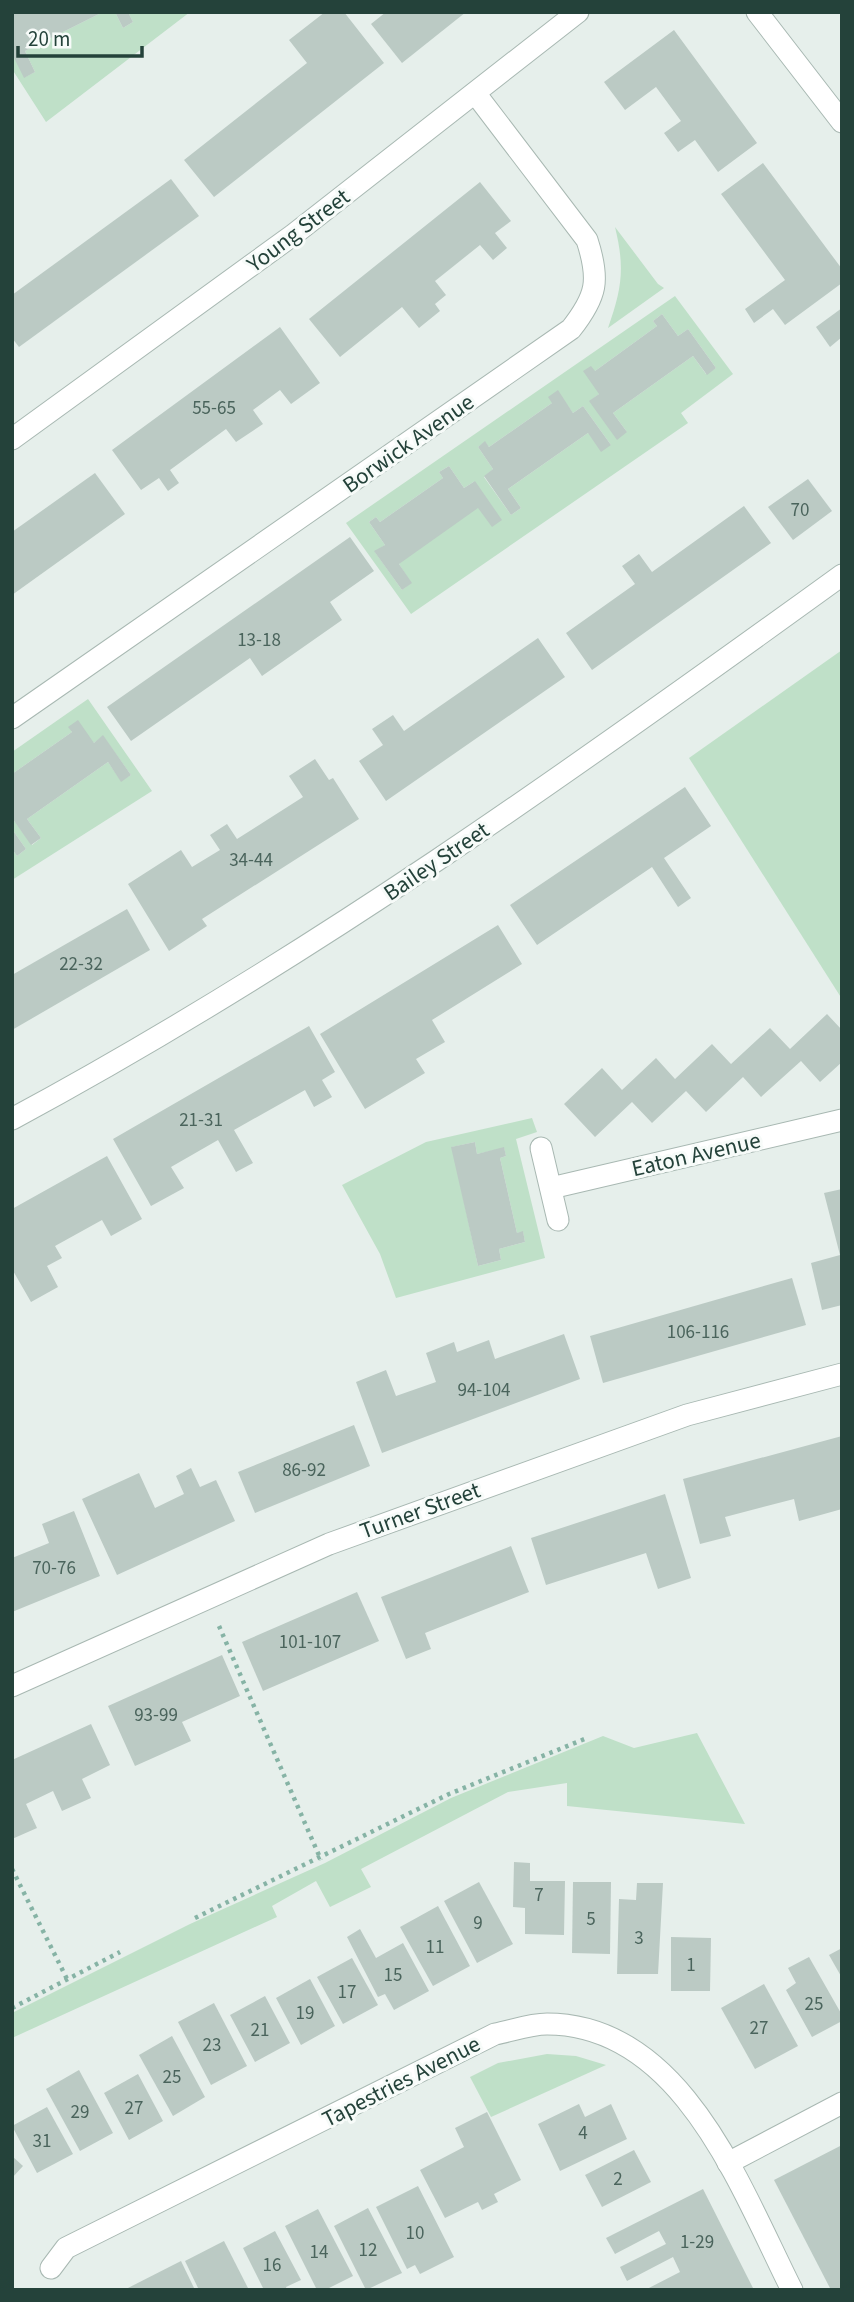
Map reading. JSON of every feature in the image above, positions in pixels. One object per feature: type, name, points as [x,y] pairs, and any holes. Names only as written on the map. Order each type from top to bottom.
[{"type":"street","name":"Young Street","points":[[12,439],[293,235],[578,12]]},
{"type":"street","points":[[757,12],[842,122]]},
{"type":"street","name":"Borwick Avenue","points":[[12,718],[571,329],[589,306],[595,288],[594,262],[587,240],[475,93]]},
{"type":"street","name":"Bailey Street","points":[[12,1119],[94,1075],[394,891],[642,720],[842,575]]},
{"type":"street","name":"Eaton Avenue","points":[[551,1188],[842,1120]]},
{"type":"street","points":[[541,1148],[558,1220]]},
{"type":"street","name":"Turner Street","points":[[12,1686],[329,1544],[687,1415],[842,1374]]},
{"type":"street","name":"Tapestries Avenue","points":[[51,2269],[66,2248],[495,2034],[545,2024],[584,2028],[620,2040],[653,2063],[693,2108],[728,2163],[792,2290]]},
{"type":"street","points":[[728,2163],[842,2103]]},
{"type":"path","points":[[217,1622],[321,1860]]},
{"type":"path","points":[[195,1918],[321,1860],[449,1794],[587,1738]]},
{"type":"path","points":[[12,1869],[66,1979]]},
{"type":"path","points":[[12,2008],[120,1952]]},
{"type":"green space","points":[[103,12],[115,12],[123,28],[133,22],[128,12],[190,12],[46,122],[12,69],[12,54],[25,77],[35,72],[25,51]]},
{"type":"green space","points":[[615,227],[658,284],[664,288],[608,328],[621,278]]},
{"type":"green space","points":[[675,296],[733,374],[681,413],[688,423],[411,614],[346,523]],"holes":[[[662,314],[678,336],[688,329],[716,368],[706,374],[693,356],[613,413],[627,432],[590,401],[599,394],[595,371],[657,326],[653,321]],[[557,391],[573,413],[583,406],[611,445],[588,433],[508,489],[521,508],[511,515],[484,477],[493,469],[478,447],[485,442],[489,447],[552,403]],[[449,466],[464,488],[475,481],[399,564],[411,583],[402,590],[375,552],[385,545],[369,522],[376,517],[380,522],[443,478],[439,472]]]},
{"type":"green space","points":[[842,650],[842,999],[689,758]]},
{"type":"green space","points":[[88,699],[152,791],[12,880],[12,849],[17,856],[26,849],[12,829],[12,818],[32,845],[41,838],[27,819],[108,762],[121,781],[131,775],[103,736],[94,743],[69,727],[72,732],[12,774],[12,752]]},
{"type":"green space","points":[[532,1118],[537,1132],[516,1139],[545,1258],[396,1298],[380,1254],[342,1185],[426,1142]],"holes":[[[475,1142],[477,1154],[504,1148],[506,1156],[500,1158],[517,1233],[523,1232],[525,1242],[499,1249],[501,1260],[478,1266],[452,1147]]]},
{"type":"green space","points":[[697,1733],[745,1824],[567,1806],[567,1783],[508,1792],[361,1869],[371,1887],[330,1907],[316,1881],[272,1906],[277,1917],[12,2038],[12,2013],[190,1924],[325,1863],[451,1798],[603,1736],[634,1748]]},
{"type":"green space","points":[[547,2054],[576,2056],[606,2065],[491,2117],[470,2077],[498,2063]]},
{"type":"building","points":[[12,12],[103,12],[25,51],[35,72],[24,78],[12,54]]},
{"type":"building","points":[[115,12],[128,12],[133,22],[123,28]]},
{"type":"building","points":[[325,12],[344,12],[384,63],[214,197],[184,160],[307,63],[289,40]]},
{"type":"building","points":[[386,12],[466,12],[402,63],[371,24]]},
{"type":"building","points":[[674,30],[757,143],[718,172],[695,140],[678,152],[664,133],[681,121],[656,87],[625,110],[604,82]]},
{"type":"building","points":[[763,163],[842,269],[842,283],[785,325],[773,309],[754,323],[745,309],[785,280],[721,194]]},
{"type":"building","points":[[171,179],[199,216],[19,347],[12,338],[12,295]]},
{"type":"building","points":[[480,182],[511,221],[495,233],[507,248],[493,260],[480,245],[435,281],[446,295],[435,304],[440,311],[419,328],[402,307],[340,357],[309,319]]},
{"type":"building","points":[[842,308],[842,337],[830,347],[816,327]]},
{"type":"building","points":[[662,314],[678,336],[688,329],[716,368],[707,375],[693,356],[613,413],[627,432],[617,440],[589,401],[599,394],[583,371],[591,366],[595,371],[657,326],[653,321]]},
{"type":"building","points":[[280,327],[320,383],[291,404],[280,390],[253,410],[263,424],[236,442],[226,429],[170,470],[179,483],[168,491],[159,478],[141,490],[112,450]]},
{"type":"building","points":[[558,390],[573,413],[583,406],[611,445],[601,452],[588,433],[508,489],[521,508],[511,515],[484,476],[493,469],[478,447],[485,441],[489,447],[552,403],[548,397]]},
{"type":"building","points":[[449,466],[464,488],[475,481],[502,520],[492,527],[478,508],[399,564],[412,583],[402,590],[374,551],[385,545],[369,522],[376,517],[380,522],[443,478],[439,472]]},
{"type":"building","points":[[95,473],[125,514],[12,595],[12,532]]},
{"type":"building","points":[[808,479],[832,511],[793,540],[768,507]]},
{"type":"building","points":[[744,506],[771,543],[592,670],[566,633],[635,584],[622,566],[639,554],[652,572]]},
{"type":"building","points":[[350,537],[374,571],[330,602],[342,620],[262,676],[250,658],[131,741],[107,707]]},
{"type":"building","points":[[538,638],[565,677],[386,801],[359,761],[383,745],[372,729],[393,715],[404,731]]},
{"type":"building","points":[[78,720],[94,743],[103,735],[131,775],[121,782],[108,762],[27,819],[41,838],[31,845],[12,818],[12,774],[72,732],[68,727]]},
{"type":"building","points":[[315,759],[329,780],[333,778],[359,819],[202,919],[207,926],[169,951],[128,884],[181,850],[192,867],[220,850],[210,835],[227,824],[237,839],[303,797],[289,776]]},
{"type":"building","points":[[685,787],[711,826],[664,858],[691,898],[678,907],[652,867],[537,945],[510,905]]},
{"type":"building","points":[[12,829],[26,849],[17,856],[12,849]]},
{"type":"building","points":[[127,909],[150,950],[12,1030],[12,975]]},
{"type":"building","points":[[498,925],[522,964],[432,1020],[445,1042],[416,1059],[425,1073],[365,1109],[320,1034]]},
{"type":"building","points":[[827,1014],[842,1030],[842,1062],[820,1082],[801,1061],[761,1097],[743,1077],[706,1112],[686,1091],[652,1123],[632,1102],[595,1137],[564,1104],[602,1068],[622,1090],[656,1058],[675,1079],[712,1044],[731,1064],[770,1028],[790,1049]]},
{"type":"building","points":[[309,1026],[335,1072],[322,1080],[332,1097],[314,1107],[305,1090],[234,1130],[253,1163],[236,1172],[218,1140],[171,1167],[184,1188],[151,1206],[113,1139]]},
{"type":"building","points":[[475,1142],[477,1154],[504,1147],[506,1156],[500,1158],[517,1233],[523,1231],[525,1242],[499,1249],[501,1260],[478,1266],[451,1147]]},
{"type":"building","points":[[107,1156],[142,1219],[111,1236],[102,1220],[55,1246],[62,1258],[47,1266],[58,1287],[31,1302],[12,1269],[12,1209]]},
{"type":"building","points":[[842,1189],[842,1305],[822,1310],[811,1263],[840,1255],[824,1193]]},
{"type":"building","points":[[792,1278],[806,1325],[603,1383],[590,1336]]},
{"type":"building","points":[[564,1334],[580,1379],[382,1453],[356,1382],[386,1370],[396,1396],[436,1382],[426,1353],[454,1342],[457,1352],[489,1340],[495,1359]]},
{"type":"building","points":[[354,1425],[370,1466],[255,1513],[238,1472]]},
{"type":"building","points":[[842,1436],[842,1509],[799,1521],[794,1499],[725,1517],[731,1536],[700,1544],[683,1479]]},
{"type":"building","points":[[191,1468],[200,1487],[216,1480],[235,1521],[117,1575],[82,1499],[139,1473],[155,1508],[184,1494],[176,1476]]},
{"type":"building","points":[[665,1494],[691,1578],[658,1589],[646,1553],[546,1585],[531,1538]]},
{"type":"building","points":[[74,1511],[100,1576],[12,1612],[12,1558],[49,1543],[42,1524]]},
{"type":"building","points":[[511,1546],[529,1592],[425,1633],[431,1649],[406,1659],[381,1597]]},
{"type":"building","points":[[357,1592],[379,1641],[263,1691],[242,1642]]},
{"type":"building","points":[[222,1655],[240,1696],[182,1722],[191,1741],[135,1766],[108,1706]]},
{"type":"building","points":[[91,1724],[110,1765],[82,1779],[91,1798],[62,1811],[53,1791],[26,1804],[37,1828],[12,1839],[12,1760]]},
{"type":"building","points":[[514,1862],[530,1863],[530,1881],[565,1881],[564,1935],[525,1934],[525,1908],[513,1907]]},
{"type":"building","points":[[479,1882],[513,1944],[477,1963],[444,1901]]},
{"type":"building","points":[[573,1882],[611,1882],[610,1954],[572,1953]]},
{"type":"building","points":[[637,1883],[663,1883],[658,1974],[617,1974],[619,1899],[636,1900]]},
{"type":"building","points":[[438,1906],[470,1966],[433,1986],[400,1927]]},
{"type":"building","points":[[360,1929],[376,1958],[403,1943],[429,1991],[394,2010],[385,1994],[378,1997],[347,1937]]},
{"type":"building","points":[[671,1937],[711,1938],[710,1991],[671,1991]]},
{"type":"building","points":[[842,1948],[842,1978],[829,1955]]},
{"type":"building","points":[[809,1957],[842,2015],[842,2021],[812,2037],[786,1990],[796,1983],[788,1968]]},
{"type":"building","points":[[352,1958],[378,2005],[343,2024],[317,1977]]},
{"type":"building","points":[[310,1979],[335,2026],[301,2045],[276,1998]]},
{"type":"building","points":[[764,1984],[798,2046],[755,2069],[721,2008]]},
{"type":"building","points":[[265,1996],[290,2043],[255,2062],[230,2015]]},
{"type":"building","points":[[214,2003],[247,2066],[211,2085],[178,2022]]},
{"type":"building","points":[[172,2036],[205,2097],[173,2116],[139,2055]]},
{"type":"building","points":[[79,2070],[113,2133],[80,2151],[46,2089]]},
{"type":"building","points":[[138,2074],[163,2121],[129,2140],[104,2093]]},
{"type":"building","points":[[579,2104],[585,2117],[611,2104],[627,2139],[560,2171],[538,2124]]},
{"type":"building","points":[[47,2107],[73,2154],[37,2173],[12,2126]]},
{"type":"building","points":[[487,2112],[521,2180],[494,2194],[498,2202],[482,2210],[478,2202],[445,2218],[420,2170],[464,2147],[455,2128]]},
{"type":"building","points":[[842,2145],[842,2290],[831,2290],[774,2180]]},
{"type":"building","points":[[634,2150],[651,2182],[602,2207],[585,2175]]},
{"type":"building","points":[[12,2156],[23,2166],[12,2178]]},
{"type":"building","points":[[418,2186],[454,2257],[420,2274],[415,2265],[407,2269],[376,2207]]},
{"type":"building","points":[[703,2189],[754,2290],[645,2290],[680,2272],[673,2257],[627,2281],[620,2267],[666,2244],[659,2231],[615,2254],[606,2238]]},
{"type":"building","points":[[368,2208],[402,2273],[366,2290],[334,2226]]},
{"type":"building","points":[[318,2209],[353,2276],[325,2290],[317,2290],[285,2226]]},
{"type":"building","points":[[275,2231],[301,2280],[286,2287],[287,2290],[264,2290],[243,2248]]},
{"type":"building","points":[[224,2241],[249,2290],[199,2290],[185,2261]]},
{"type":"building","points":[[181,2261],[195,2290],[124,2290]]}]
